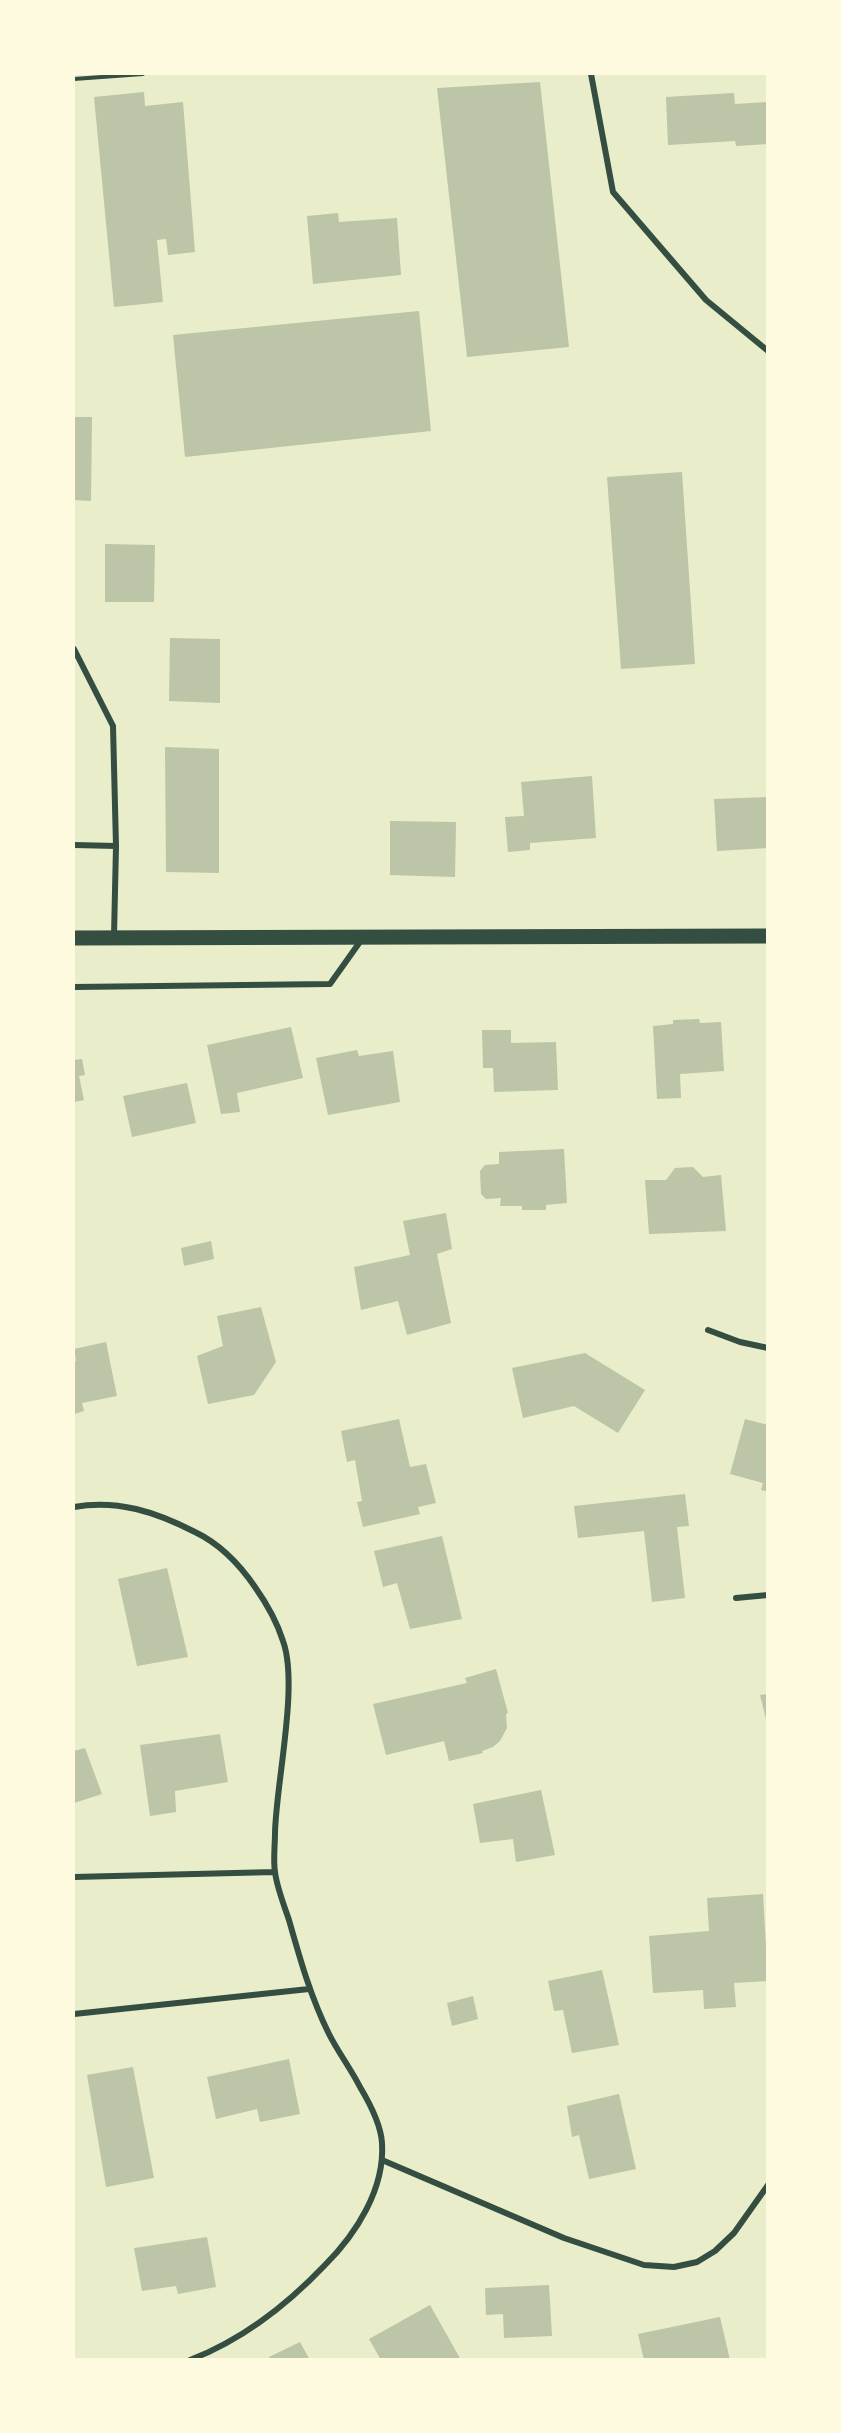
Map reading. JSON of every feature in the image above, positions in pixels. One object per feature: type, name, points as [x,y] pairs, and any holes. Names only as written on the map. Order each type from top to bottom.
[{"type":"main road","points":[[74,938],[768,936]]},
{"type":"street","points":[[591,74],[613,192],[706,300],[768,351]]},
{"type":"street","points":[[74,650],[113,726],[116,846],[114,939]]},
{"type":"street","points":[[74,845],[116,846]]},
{"type":"street","points":[[74,987],[330,984],[363,938]]},
{"type":"street","points":[[708,1330],[740,1342],[768,1348]]},
{"type":"street","points":[[74,1507],[96,1503],[138,1508],[171,1519],[206,1537],[243,1568],[266,1603],[285,1643],[288,1683],[276,1797],[274,1872],[309,1989],[330,2036],[361,2088],[382,2141],[382,2160],[374,2194],[360,2220],[335,2255],[306,2285],[264,2320],[233,2339],[190,2360]]},
{"type":"street","points":[[736,1598],[768,1595]]},
{"type":"street","points":[[74,1877],[274,1872]]},
{"type":"street","points":[[74,2014],[309,1989]]},
{"type":"street","points":[[382,2160],[610,2255],[644,2265],[674,2267],[697,2262],[715,2251],[734,2233],[768,2185]]},
{"type":"path","points":[[74,79],[143,74]]},
{"type":"building","points":[[540,82],[569,347],[467,357],[437,88]]},
{"type":"building","points":[[144,92],[145,106],[183,102],[195,252],[168,255],[166,239],[157,240],[163,302],[114,307],[94,97]]},
{"type":"building","points":[[734,93],[735,104],[768,102],[768,144],[736,146],[735,141],[668,145],[666,97]]},
{"type":"building","points":[[338,213],[339,222],[397,218],[401,275],[313,284],[307,216]]},
{"type":"building","points":[[419,311],[431,431],[185,457],[173,335]]},
{"type":"building","points":[[74,417],[92,417],[91,501],[74,500]]},
{"type":"building","points":[[682,472],[695,664],[621,669],[607,477]]},
{"type":"building","points":[[105,544],[155,545],[154,602],[105,602]]},
{"type":"building","points":[[170,638],[220,639],[220,703],[169,701]]},
{"type":"building","points":[[165,747],[219,749],[219,873],[166,872]]},
{"type":"building","points":[[592,776],[596,838],[530,843],[530,850],[508,852],[505,817],[524,816],[521,782]]},
{"type":"building","points":[[768,797],[768,848],[717,851],[714,799]]},
{"type":"building","points":[[390,821],[456,822],[455,877],[390,875]]},
{"type":"building","points":[[699,1019],[700,1023],[721,1022],[724,1071],[680,1074],[681,1098],[657,1099],[653,1026],[673,1024],[673,1020]]},
{"type":"building","points":[[291,1027],[303,1078],[237,1093],[240,1112],[221,1114],[207,1045]]},
{"type":"building","points":[[482,1030],[511,1030],[511,1043],[556,1042],[558,1090],[494,1092],[493,1068],[483,1068]]},
{"type":"building","points":[[357,1050],[359,1056],[393,1051],[400,1102],[328,1115],[316,1058]]},
{"type":"building","points":[[82,1059],[85,1075],[79,1076],[84,1100],[74,1102],[74,1060]]},
{"type":"building","points":[[187,1083],[196,1123],[132,1137],[123,1096]]},
{"type":"building","points":[[564,1149],[567,1203],[546,1205],[546,1210],[522,1210],[522,1206],[500,1206],[501,1198],[486,1199],[481,1194],[480,1171],[485,1165],[499,1164],[499,1152]]},
{"type":"building","points":[[693,1167],[703,1177],[721,1175],[726,1231],[649,1234],[645,1180],[666,1180],[675,1168]]},
{"type":"building","points":[[446,1213],[452,1249],[437,1254],[451,1323],[407,1335],[398,1301],[361,1310],[354,1267],[410,1255],[403,1221]]},
{"type":"building","points":[[211,1241],[214,1259],[184,1266],[181,1248]]},
{"type":"building","points":[[261,1307],[276,1362],[254,1395],[208,1404],[197,1356],[223,1346],[217,1316]]},
{"type":"building","points":[[106,1342],[117,1396],[82,1403],[84,1411],[74,1414],[74,1362],[76,1361],[74,1349]]},
{"type":"building","points":[[585,1353],[645,1390],[618,1433],[574,1406],[523,1418],[512,1368]]},
{"type":"building","points":[[399,1419],[410,1467],[426,1464],[436,1503],[418,1507],[420,1514],[363,1527],[357,1502],[362,1501],[355,1460],[347,1462],[341,1431]]},
{"type":"building","points":[[745,1419],[768,1425],[768,1492],[761,1490],[763,1483],[730,1474]]},
{"type":"building","points":[[685,1494],[689,1526],[677,1527],[685,1598],[652,1602],[644,1531],[578,1538],[574,1506]]},
{"type":"building","points":[[442,1536],[462,1619],[410,1629],[397,1583],[383,1587],[374,1551]]},
{"type":"building","points":[[167,1568],[188,1657],[137,1666],[118,1579]]},
{"type":"building","points":[[496,1669],[508,1713],[506,1714],[507,1728],[500,1741],[493,1747],[482,1751],[483,1753],[449,1761],[444,1741],[386,1755],[373,1704],[467,1683],[465,1678]]},
{"type":"building","points":[[768,1694],[768,1723],[767,1723],[760,1695]]},
{"type":"building","points":[[220,1734],[228,1782],[175,1791],[176,1812],[150,1816],[140,1745]]},
{"type":"building","points":[[85,1748],[102,1794],[74,1803],[74,1751]]},
{"type":"building","points":[[541,1790],[555,1855],[516,1862],[513,1839],[480,1843],[473,1804]]},
{"type":"building","points":[[763,1894],[768,1981],[734,1983],[736,2007],[704,2009],[703,1990],[653,1993],[649,1936],[709,1931],[707,1898]]},
{"type":"building","points":[[602,1970],[619,2045],[572,2053],[563,2010],[554,2011],[548,1981]]},
{"type":"building","points":[[473,1996],[478,2019],[452,2026],[447,2003]]},
{"type":"building","points":[[289,2059],[300,2114],[260,2122],[257,2109],[216,2119],[207,2077]]},
{"type":"building","points":[[133,2067],[154,2178],[106,2187],[87,2075]]},
{"type":"building","points":[[619,2094],[636,2169],[589,2179],[579,2135],[572,2137],[567,2106]]},
{"type":"building","points":[[207,2237],[216,2287],[178,2294],[176,2286],[142,2291],[134,2248]]},
{"type":"building","points":[[549,2285],[552,2336],[504,2338],[503,2314],[486,2315],[485,2288]]},
{"type":"building","points":[[430,2305],[461,2360],[381,2360],[369,2339]]},
{"type":"building","points":[[720,2317],[730,2360],[644,2360],[638,2334]]},
{"type":"building","points":[[300,2342],[310,2360],[270,2360],[269,2357]]}]
